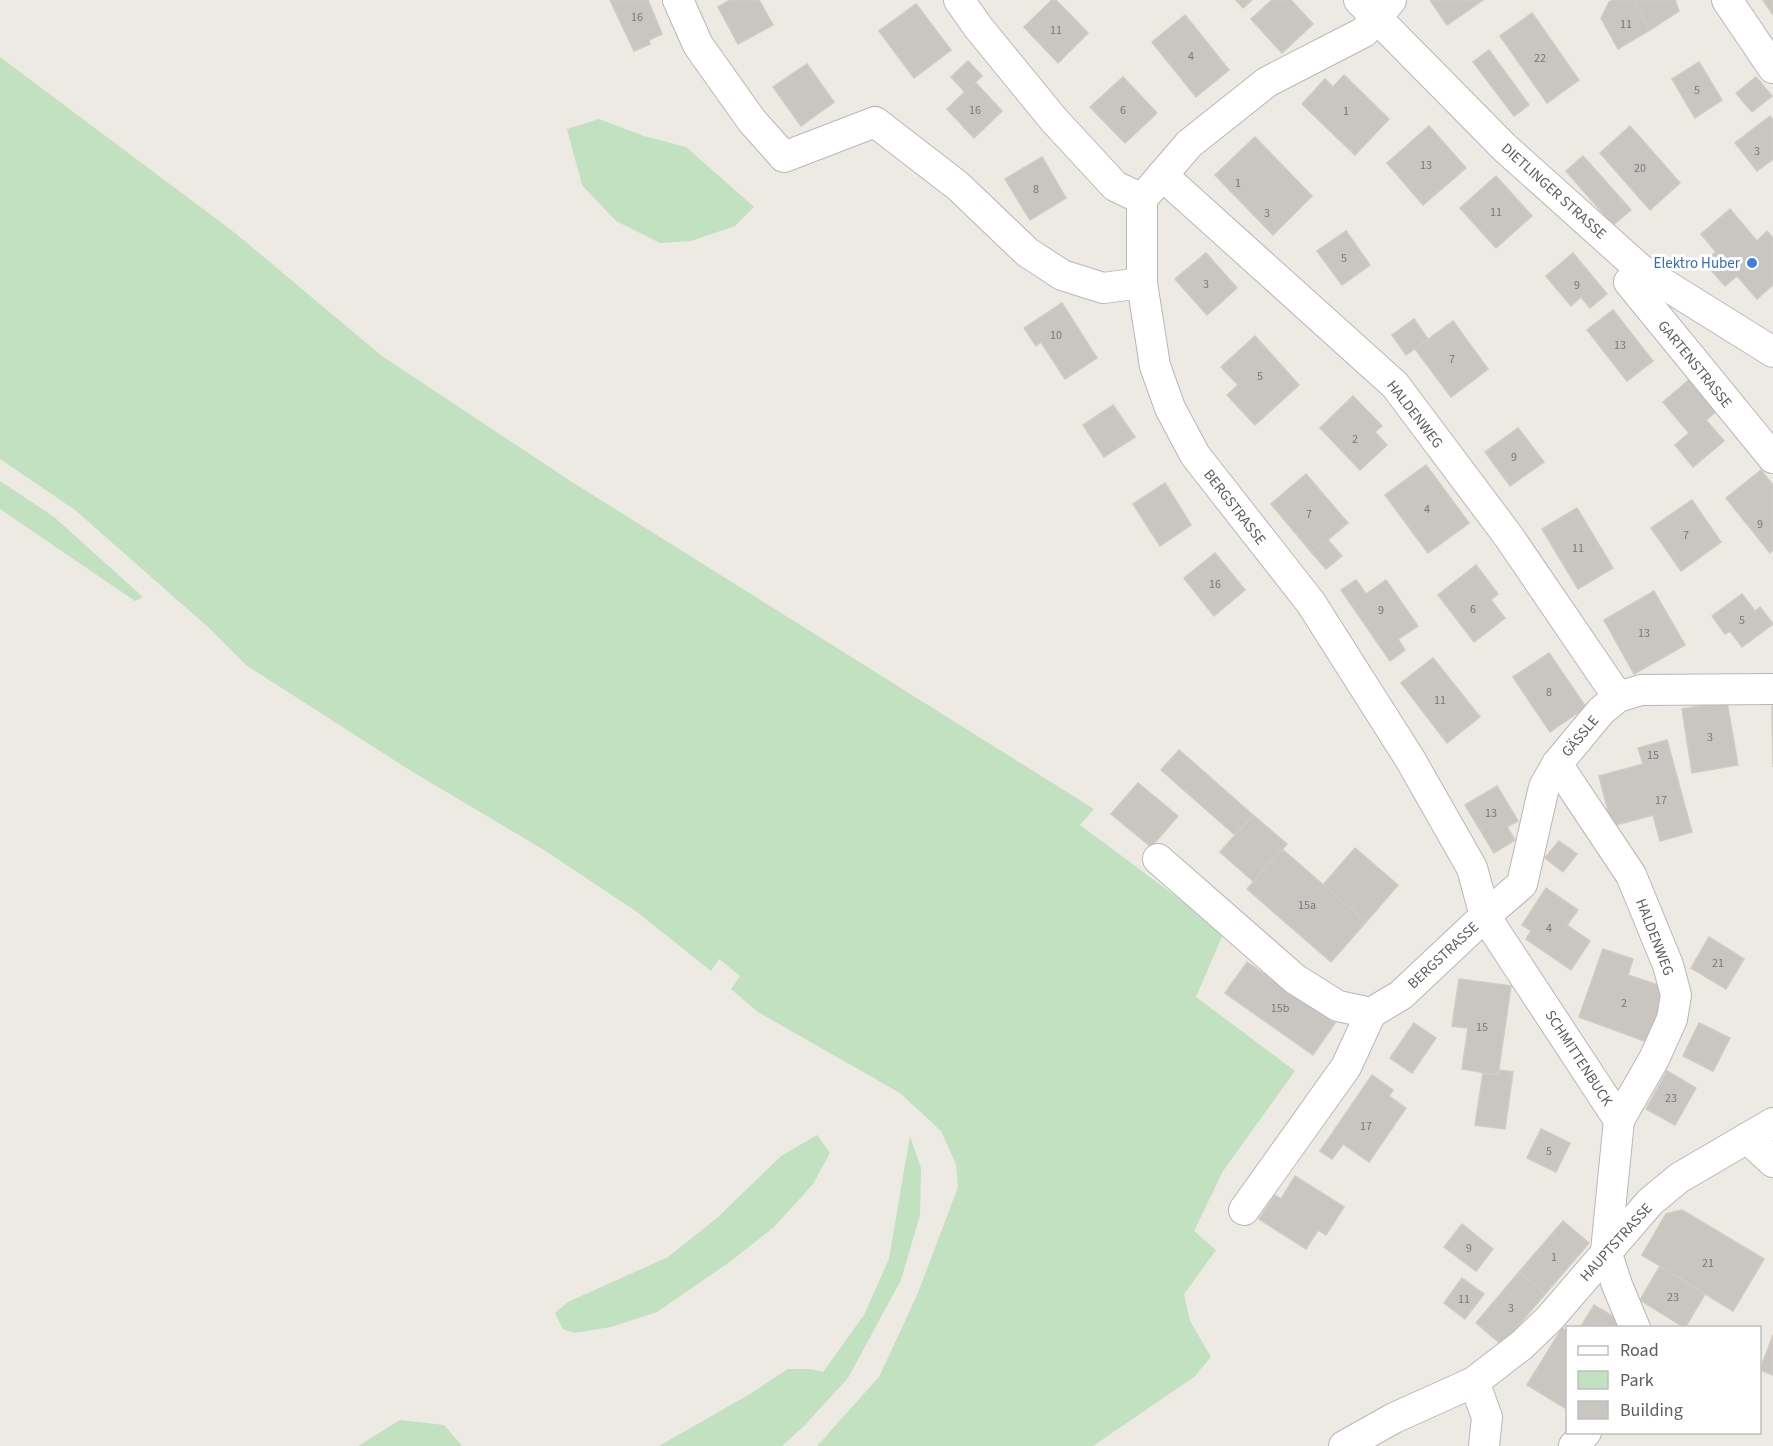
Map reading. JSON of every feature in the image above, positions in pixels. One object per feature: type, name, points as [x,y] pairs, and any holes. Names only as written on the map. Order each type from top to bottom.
[{"type":"street","points":[[678,0],[698,45],[752,121],[784,157],[875,122],[958,186],[1027,252],[1062,275],[1103,288],[1142,283]]},
{"type":"street","points":[[959,0],[978,27],[1054,120],[1115,186],[1142,199],[1189,144],[1267,82],[1364,32],[1376,6]]},
{"type":"street","points":[[1727,0],[1773,68]]},
{"type":"street","name":"DIETLINGER STRASSE","points":[[1376,6],[1504,147],[1640,269],[1773,352]]},
{"type":"street","name":"HALDENWEG","points":[[1162,175],[1395,386],[1509,537],[1618,697]]},
{"type":"street","name":"BERGSTRASSE","points":[[1142,199],[1142,283],[1155,366],[1170,408],[1195,455],[1311,603],[1410,759],[1472,868],[1485,916],[1401,995],[1371,1013]]},
{"type":"street","name":"GARTENSTRASSE","points":[[1640,269],[1629,282],[1773,458]]},
{"type":"street","name":"GÄSSLE","points":[[1485,916],[1522,884],[1544,786],[1557,764],[1601,711],[1618,697],[1641,690],[1773,689]]},
{"type":"street","name":"HALDENWEG","points":[[1557,764],[1631,875],[1668,965],[1676,995],[1672,1019],[1654,1059],[1619,1120]]},
{"type":"street","points":[[1158,859],[1295,979],[1338,1006],[1371,1013],[1347,1067],[1244,1210]]},
{"type":"street","name":"SCHMITTENBUCK","points":[[1485,916],[1619,1120],[1606,1251]]},
{"type":"street","name":"HAUPTSTRASSE","points":[[1344,1446],[1394,1419],[1474,1382],[1522,1346],[1550,1318],[1650,1202],[1679,1178],[1773,1123]]},
{"type":"street","points":[[1747,1138],[1773,1162]]},
{"type":"street","points":[[1606,1251],[1634,1326]]},
{"type":"street","points":[[1474,1382],[1487,1417],[1484,1446]]},
{"type":"street","points":[[1574,1446],[1584,1434]]},
{"type":"green space","points":[[0,57],[235,233],[382,356],[572,482],[1094,809],[1080,825],[1224,932],[1196,997],[1295,1071],[1223,1171],[1194,1231],[1216,1250],[1184,1294],[1190,1321],[1211,1357],[1194,1377],[1093,1446],[817,1446],[879,1377],[918,1293],[958,1187],[956,1164],[941,1131],[900,1093],[758,1012],[731,989],[740,976],[719,959],[711,971],[637,912],[544,850],[411,771],[246,665],[208,627],[75,510],[0,459]]},
{"type":"green space","points":[[599,119],[644,136],[686,147],[754,207],[735,226],[691,241],[660,243],[616,221],[582,185],[567,129]]},
{"type":"green space","points":[[0,481],[54,517],[143,597],[135,601],[0,509]]},
{"type":"green space","points":[[817,1135],[830,1153],[813,1184],[774,1227],[731,1261],[657,1312],[611,1327],[574,1333],[563,1329],[555,1313],[568,1302],[668,1257],[717,1218],[781,1156]]},
{"type":"green space","points":[[910,1136],[921,1168],[920,1215],[901,1280],[848,1378],[804,1426],[782,1446],[659,1446],[750,1394],[788,1369],[823,1372],[864,1315],[889,1259]]},
{"type":"green space","points":[[400,1420],[444,1425],[462,1446],[358,1446]]},
{"type":"building","points":[[610,0],[648,0],[662,34],[649,40],[650,44],[634,51]]},
{"type":"building","points":[[730,0],[759,0],[773,25],[738,44],[718,7]]},
{"type":"building","points":[[1052,0],[1056,0],[1088,33],[1058,63],[1024,27]]},
{"type":"building","points":[[1236,0],[1252,0],[1243,8]]},
{"type":"building","points":[[1272,0],[1291,0],[1313,24],[1282,53],[1251,19]]},
{"type":"building","points":[[1430,0],[1483,0],[1447,25]]},
{"type":"building","points":[[1634,0],[1650,30],[1618,49],[1601,18],[1609,2]]},
{"type":"building","points":[[1634,0],[1675,0],[1679,11],[1650,30]]},
{"type":"building","points":[[1763,0],[1773,0],[1773,15]]},
{"type":"building","points":[[916,4],[951,50],[914,78],[879,31]]},
{"type":"building","points":[[1532,13],[1579,80],[1547,103],[1500,36]]},
{"type":"building","points":[[1185,15],[1229,70],[1196,97],[1152,42]]},
{"type":"building","points":[[1489,50],[1529,105],[1514,116],[1473,62]]},
{"type":"building","points":[[968,61],[982,76],[965,92],[951,77]]},
{"type":"building","points":[[1699,62],[1722,100],[1695,118],[1672,79]]},
{"type":"building","points":[[807,64],[834,102],[801,126],[773,87]]},
{"type":"building","points":[[1344,75],[1389,119],[1355,155],[1302,104],[1325,79],[1333,87]]},
{"type":"building","points":[[1123,77],[1157,113],[1125,143],[1090,107]]},
{"type":"building","points":[[1756,77],[1772,96],[1752,112],[1736,93]]},
{"type":"building","points":[[975,82],[1002,111],[974,138],[947,109]]},
{"type":"building","points":[[1770,116],[1773,120],[1773,159],[1757,171],[1735,143]]},
{"type":"building","points":[[1429,126],[1466,168],[1423,205],[1387,163]]},
{"type":"building","points":[[1630,126],[1680,183],[1650,210],[1600,153]]},
{"type":"building","points":[[1255,137],[1312,196],[1273,235],[1215,175]]},
{"type":"building","points":[[1583,156],[1631,210],[1613,225],[1566,171]]},
{"type":"building","points":[[1042,157],[1066,198],[1030,220],[1005,179]]},
{"type":"building","points":[[1496,176],[1532,216],[1496,248],[1460,208]]},
{"type":"building","points":[[1730,209],[1757,241],[1767,231],[1773,238],[1773,285],[1757,299],[1737,276],[1725,286],[1704,262],[1716,252],[1701,234]]},
{"type":"building","points":[[1346,231],[1370,265],[1342,285],[1317,251]]},
{"type":"building","points":[[1206,253],[1237,288],[1207,315],[1175,279]]},
{"type":"building","points":[[1573,253],[1607,294],[1590,308],[1581,297],[1571,306],[1546,276]]},
{"type":"building","points":[[1062,303],[1097,358],[1065,379],[1041,342],[1036,346],[1024,328]]},
{"type":"building","points":[[1613,310],[1653,361],[1627,381],[1587,330]]},
{"type":"building","points":[[1414,319],[1428,339],[1406,355],[1392,335]]},
{"type":"building","points":[[1453,321],[1488,369],[1451,397],[1415,349]]},
{"type":"building","points":[[1255,336],[1299,385],[1255,425],[1227,395],[1238,385],[1221,367]]},
{"type":"building","points":[[1690,379],[1717,411],[1706,420],[1724,441],[1693,467],[1675,445],[1689,433],[1663,402]]},
{"type":"building","points":[[1353,396],[1382,426],[1375,432],[1387,445],[1360,470],[1320,428]]},
{"type":"building","points":[[1113,405],[1135,437],[1104,457],[1083,425]]},
{"type":"building","points":[[1518,428],[1544,462],[1510,486],[1485,452]]},
{"type":"building","points":[[1426,465],[1469,523],[1428,553],[1385,495]]},
{"type":"building","points":[[1761,470],[1773,485],[1773,550],[1770,553],[1726,498]]},
{"type":"building","points":[[1306,474],[1348,523],[1312,553],[1271,504]]},
{"type":"building","points":[[1165,483],[1191,525],[1160,546],[1133,504]]},
{"type":"building","points":[[1692,500],[1721,542],[1681,571],[1651,528]]},
{"type":"building","points":[[1577,508],[1613,568],[1578,589],[1542,529]]},
{"type":"building","points":[[1328,540],[1342,556],[1326,569],[1312,553]]},
{"type":"building","points":[[1215,553],[1245,590],[1214,616],[1184,578]]},
{"type":"building","points":[[1476,565],[1498,594],[1491,600],[1505,618],[1474,642],[1438,595]]},
{"type":"building","points":[[1356,580],[1366,594],[1386,580],[1418,626],[1398,639],[1405,650],[1390,661],[1341,590]]},
{"type":"building","points":[[1654,591],[1685,645],[1634,674],[1604,620]]},
{"type":"building","points":[[1742,594],[1755,611],[1760,607],[1773,624],[1742,647],[1730,631],[1725,634],[1712,616]]},
{"type":"building","points":[[1549,653],[1586,707],[1550,732],[1513,677]]},
{"type":"building","points":[[1433,658],[1480,717],[1447,743],[1401,683]]},
{"type":"building","points":[[1727,702],[1738,765],[1692,773],[1682,709]]},
{"type":"building","points":[[1772,706],[1773,706],[1773,767]]},
{"type":"building","points":[[1667,740],[1692,832],[1660,841],[1653,815],[1612,826],[1599,776],[1643,764],[1638,748]]},
{"type":"building","points":[[1179,750],[1253,815],[1235,835],[1161,770]]},
{"type":"building","points":[[1138,783],[1178,816],[1151,847],[1111,814]]},
{"type":"building","points":[[1497,786],[1518,821],[1507,827],[1515,840],[1494,853],[1465,805]]},
{"type":"building","points":[[1253,815],[1287,844],[1254,882],[1220,852]]},
{"type":"building","points":[[1559,841],[1577,854],[1563,872],[1545,858]]},
{"type":"building","points":[[1355,848],[1398,885],[1366,922],[1323,885]]},
{"type":"building","points":[[1282,849],[1366,922],[1331,962],[1247,889]]},
{"type":"building","points":[[1546,888],[1578,910],[1567,925],[1590,941],[1571,970],[1526,939],[1531,931],[1522,925]]},
{"type":"building","points":[[1709,937],[1744,959],[1726,989],[1691,968]]},
{"type":"building","points":[[1603,949],[1633,959],[1628,975],[1670,989],[1650,1043],[1579,1017]]},
{"type":"building","points":[[1247,962],[1335,1023],[1313,1055],[1225,993]]},
{"type":"building","points":[[1459,979],[1511,986],[1498,1075],[1462,1069],[1468,1028],[1452,1026]]},
{"type":"building","points":[[1414,1023],[1436,1038],[1412,1073],[1390,1058]]},
{"type":"building","points":[[1699,1023],[1730,1038],[1713,1071],[1683,1056]]},
{"type":"building","points":[[1499,1070],[1513,1072],[1505,1129],[1475,1125],[1483,1073],[1498,1075]]},
{"type":"building","points":[[1667,1071],[1696,1088],[1675,1125],[1646,1109]]},
{"type":"building","points":[[1372,1075],[1393,1090],[1389,1096],[1406,1108],[1369,1162],[1343,1144],[1332,1159],[1320,1151]]},
{"type":"building","points":[[1541,1129],[1570,1143],[1556,1172],[1527,1158]]},
{"type":"building","points":[[1295,1176],[1344,1207],[1326,1235],[1318,1230],[1306,1249],[1259,1219],[1275,1195],[1281,1199]]},
{"type":"building","points":[[1682,1210],[1764,1259],[1733,1311],[1642,1255],[1666,1214]]},
{"type":"building","points":[[1563,1221],[1589,1243],[1545,1294],[1519,1272]]},
{"type":"building","points":[[1462,1224],[1493,1249],[1476,1271],[1444,1247]]},
{"type":"building","points":[[1660,1266],[1705,1294],[1686,1326],[1682,1326],[1640,1300]]},
{"type":"building","points":[[1519,1272],[1545,1294],[1502,1345],[1476,1323]]},
{"type":"building","points":[[1462,1278],[1484,1294],[1465,1319],[1444,1303]]},
{"type":"building","points":[[1594,1305],[1624,1323],[1622,1326],[1581,1326]]},
{"type":"building","points":[[1562,1328],[1566,1331],[1566,1409],[1527,1385]]},
{"type":"building","points":[[1773,1335],[1773,1375],[1761,1370]]},
{"type":"place","name":"Elektro Huber","points":[[1752,263]]}]
